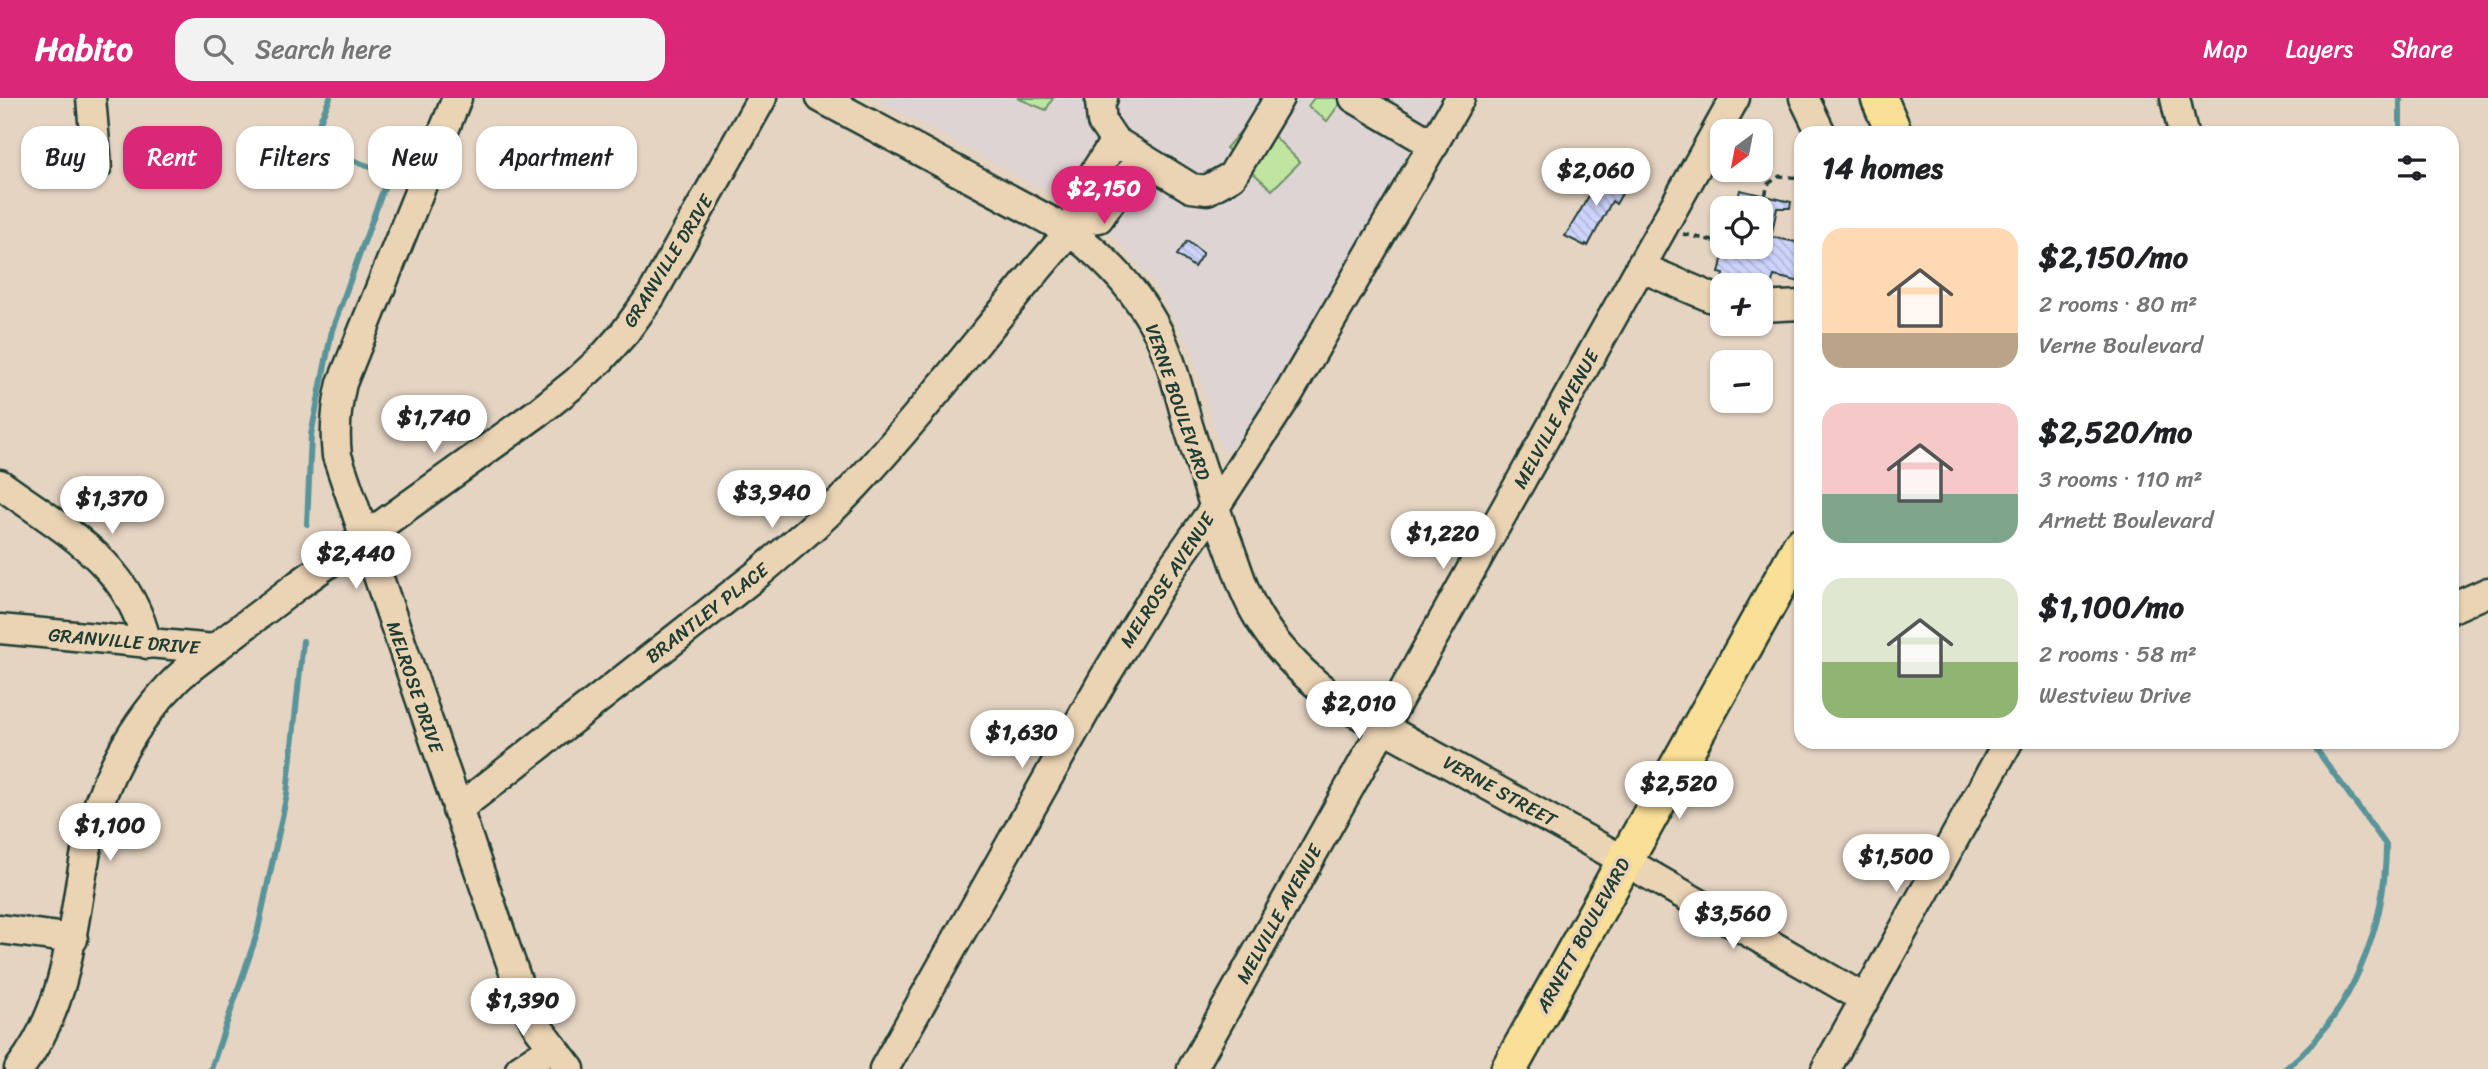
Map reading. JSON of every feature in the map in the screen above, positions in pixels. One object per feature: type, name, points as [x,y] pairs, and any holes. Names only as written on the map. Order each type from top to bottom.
[{"type":"main road","points":[[1879,98],[1891,126]]},
{"type":"main road","name":"ARNETT BOULEVARD","points":[[1509,1069],[1794,558]]},
{"type":"street","points":[[91,98],[93,126]]},
{"type":"street","name":"MELROSE DRIVE","points":[[457,98],[342,383],[334,431],[337,456],[525,1004],[561,1059]]},
{"type":"street","name":"GRANVILLE DRIVE","points":[[0,629],[214,649],[540,411],[601,359],[651,296],[762,98]]},
{"type":"street","name":"VERNE BOULEVARD","points":[[821,98],[1074,226],[1138,299],[1159,335],[1215,507]]},
{"type":"street","points":[[1103,98],[1100,102],[1102,122],[1115,141],[1191,188],[1207,190],[1232,176],[1279,98]]},
{"type":"street","points":[[1354,98],[1433,145]]},
{"type":"street","name":"MELROSE AVENUE","points":[[884,1069],[1104,678],[1170,570],[1215,507],[1289,393],[1460,98]]},
{"type":"street","name":"MELVILLE AVENUE","points":[[1192,1069],[1735,98]]},
{"type":"street","points":[[1804,98],[1818,126]]},
{"type":"street","points":[[2175,98],[2181,126]]},
{"type":"street","points":[[1115,141],[1076,201],[1074,226],[1099,218],[1141,158]]},
{"type":"street","name":"BRANTLEY PLACE","points":[[457,810],[802,537],[853,488],[909,425],[1074,226]]},
{"type":"street","points":[[1640,267],[1710,297]]},
{"type":"street","points":[[1773,306],[1794,305]]},
{"type":"street","points":[[0,484],[92,550],[111,568],[127,589],[147,643]]},
{"type":"street","name":"VERNE STREET","points":[[1215,507],[1245,592],[1261,622],[1299,670],[1325,693],[1865,999]]},
{"type":"street","points":[[2459,605],[2488,592]]},
{"type":"street","points":[[19,1069],[43,1030],[58,996],[73,939],[88,841],[99,803],[114,767],[151,708],[177,679],[214,649]]},
{"type":"street","points":[[1826,1069],[2004,749]]},
{"type":"street","points":[[0,929],[73,939]]},
{"type":"street","points":[[520,1069],[561,1059]]},
{"type":"path","points":[[1765,196],[1768,184],[1780,176],[1794,177]]},
{"type":"path","points":[[1663,225],[1677,232],[1710,240]]},
{"type":"shaded area","points":[[873,98],[1443,98],[1315,325],[1278,384],[1229,452],[1221,448],[1193,351],[1152,281],[1118,241],[1077,207]]},
{"type":"green space","points":[[1017,98],[1053,98],[1046,110]]},
{"type":"green space","points":[[1314,98],[1344,98],[1327,121],[1308,106]]},
{"type":"green space","points":[[1254,116],[1300,162],[1272,190],[1226,148]]},
{"type":"building","points":[[1605,169],[1628,183],[1616,204],[1612,201],[1588,246],[1585,246],[1565,236]]},
{"type":"building","points":[[1740,190],[1766,196],[1739,196]]},
{"type":"building","points":[[1773,198],[1791,202],[1790,208],[1777,208],[1773,227]]},
{"type":"building","points":[[1773,237],[1794,242],[1794,280],[1774,276],[1773,279],[1773,273],[1719,273],[1722,259],[1773,259]]},
{"type":"building","points":[[1187,241],[1203,253],[1194,267],[1177,255]]},
{"type":"waterway","points":[[307,524],[311,435],[332,330],[389,174],[310,144],[330,98]]},
{"type":"waterway","points":[[2400,98],[2400,126]]},
{"type":"waterway","points":[[211,1069],[257,934],[287,794],[303,641]]},
{"type":"waterway","points":[[2285,1069],[2308,1048],[2346,997],[2371,938],[2380,908],[2384,876],[2386,845],[2316,749]]}]
